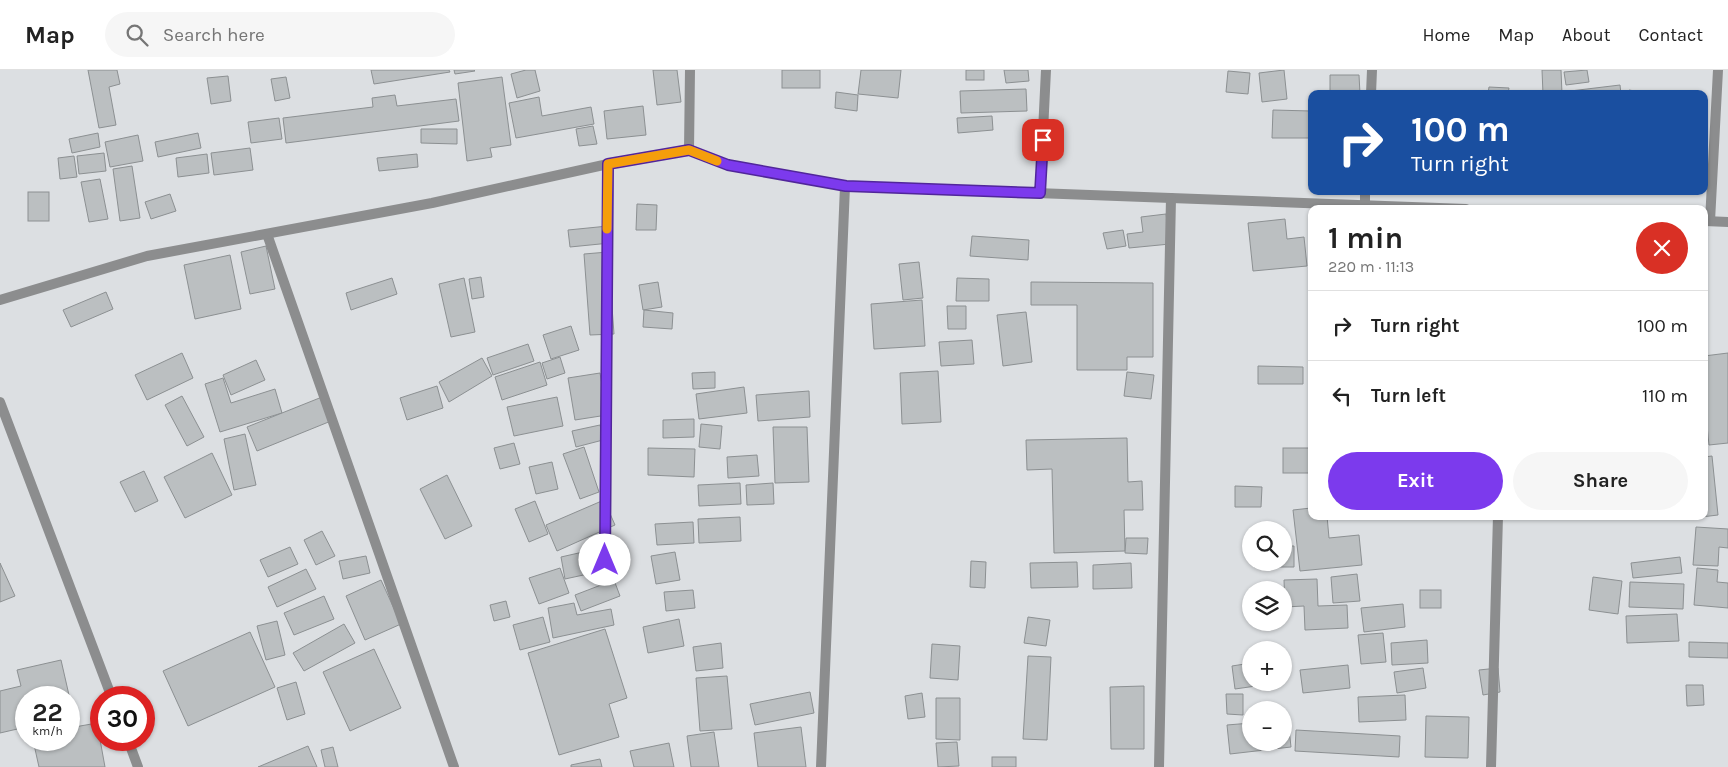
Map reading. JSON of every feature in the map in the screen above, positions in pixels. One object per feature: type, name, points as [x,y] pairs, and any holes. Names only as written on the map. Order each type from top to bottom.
[{"type":"street","points":[[689,150],[690,70]]},
{"type":"street","points":[[1040,193],[1046,70]]},
{"type":"street","points":[[1371,90],[1372,70]]},
{"type":"street","points":[[1708,207],[1718,70]]},
{"type":"street","points":[[0,300],[148,256],[432,203],[608,164],[689,150],[728,165],[846,186],[1365,205],[1365,195]]},
{"type":"street","points":[[605,560],[608,164]]},
{"type":"street","points":[[821,767],[846,186]]},
{"type":"street","points":[[1158,767],[1171,198]]},
{"type":"street","points":[[1708,221],[1728,222]]},
{"type":"street","points":[[267,234],[454,767]]},
{"type":"street","points":[[0,402],[107,686]]},
{"type":"street","points":[[1491,767],[1498,520]]},
{"type":"street","points":[[132,751],[138,767]]},
{"type":"building","points":[[88,70],[117,70],[120,84],[109,87],[116,125],[99,128]]},
{"type":"building","points":[[371,70],[449,70],[450,72],[374,84]]},
{"type":"building","points":[[454,70],[474,70],[475,71],[455,74]]},
{"type":"building","points":[[535,70],[540,91],[517,98],[511,74]]},
{"type":"building","points":[[653,70],[677,70],[681,102],[657,105]]},
{"type":"building","points":[[782,70],[820,70],[820,88],[782,88]]},
{"type":"building","points":[[861,70],[901,70],[898,98],[858,94]]},
{"type":"building","points":[[966,70],[984,70],[984,80],[966,80]]},
{"type":"building","points":[[1004,70],[1028,70],[1029,81],[1006,83]]},
{"type":"building","points":[[1284,70],[1287,99],[1262,102],[1259,73]]},
{"type":"building","points":[[1542,70],[1561,70],[1562,90],[1543,90]]},
{"type":"building","points":[[1587,70],[1589,82],[1566,85],[1564,72]]},
{"type":"building","points":[[1228,71],[1250,73],[1248,94],[1226,92]]},
{"type":"building","points":[[1330,75],[1359,75],[1360,90],[1330,90]]},
{"type":"building","points":[[228,76],[231,101],[211,104],[207,78]]},
{"type":"building","points":[[286,77],[290,98],[275,101],[271,79]]},
{"type":"building","points":[[502,77],[511,145],[490,148],[492,157],[467,161],[458,83]]},
{"type":"building","points":[[1620,85],[1621,90],[1579,90]]},
{"type":"building","points":[[1489,87],[1509,88],[1509,90],[1489,90]]},
{"type":"building","points":[[1026,89],[1027,111],[961,113],[960,91]]},
{"type":"building","points":[[836,92],[858,95],[857,111],[835,108]]},
{"type":"building","points":[[395,95],[397,106],[456,99],[459,121],[286,143],[283,118],[373,107],[372,98]]},
{"type":"building","points":[[539,97],[542,116],[591,107],[594,124],[516,138],[509,103]]},
{"type":"building","points":[[643,106],[646,135],[607,139],[604,111]]},
{"type":"building","points":[[1273,110],[1308,111],[1308,138],[1272,138]]},
{"type":"building","points":[[992,116],[993,130],[958,133],[957,118]]},
{"type":"building","points":[[279,118],[282,139],[251,143],[248,122]]},
{"type":"building","points":[[593,126],[597,144],[579,146],[576,129]]},
{"type":"building","points":[[421,129],[457,129],[457,144],[421,143]]},
{"type":"building","points":[[98,133],[100,147],[72,153],[69,139]]},
{"type":"building","points":[[198,133],[201,148],[158,157],[155,142]]},
{"type":"building","points":[[138,135],[143,161],[110,167],[105,142]]},
{"type":"building","points":[[250,148],[253,170],[214,175],[211,153]]},
{"type":"building","points":[[104,153],[106,171],[79,174],[77,156]]},
{"type":"building","points":[[207,154],[209,173],[178,177],[176,158]]},
{"type":"building","points":[[417,154],[418,167],[379,171],[377,158]]},
{"type":"building","points":[[74,156],[77,177],[60,179],[58,158]]},
{"type":"building","points":[[132,166],[140,218],[120,221],[113,169]]},
{"type":"building","points":[[100,179],[108,219],[89,222],[81,182]]},
{"type":"building","points":[[28,192],[49,192],[49,221],[28,221]]},
{"type":"building","points":[[170,194],[176,211],[151,219],[145,202]]},
{"type":"building","points":[[637,204],[657,205],[656,230],[636,230]]},
{"type":"building","points":[[1166,214],[1170,244],[1129,248],[1127,234],[1143,232],[1141,217]]},
{"type":"building","points":[[1285,219],[1287,239],[1304,237],[1307,266],[1253,271],[1248,223]]},
{"type":"building","points":[[608,226],[610,243],[570,247],[568,230]]},
{"type":"building","points":[[1123,230],[1126,246],[1107,249],[1103,233]]},
{"type":"building","points":[[972,236],[1029,240],[1028,260],[970,256]]},
{"type":"building","points":[[266,246],[275,289],[250,294],[241,252]]},
{"type":"building","points":[[608,252],[614,334],[590,335],[584,254]]},
{"type":"building","points":[[230,255],[241,309],[195,319],[184,265]]},
{"type":"building","points":[[919,262],[923,298],[903,300],[899,264]]},
{"type":"building","points":[[481,277],[484,297],[472,299],[469,279]]},
{"type":"building","points":[[392,278],[397,294],[351,310],[346,293]]},
{"type":"building","points":[[464,278],[475,332],[451,337],[439,284]]},
{"type":"building","points":[[957,278],[989,279],[989,301],[956,301]]},
{"type":"building","points":[[658,282],[662,307],[643,310],[639,285]]},
{"type":"building","points":[[1031,282],[1153,283],[1153,357],[1127,357],[1127,370],[1077,370],[1077,305],[1031,305]]},
{"type":"building","points":[[106,292],[113,309],[71,327],[63,310]]},
{"type":"building","points":[[922,300],[925,346],[874,349],[871,304]]},
{"type":"building","points":[[947,306],[966,306],[966,329],[948,329]]},
{"type":"building","points":[[644,310],[673,313],[672,329],[643,327]]},
{"type":"building","points":[[1026,312],[1032,362],[1003,366],[997,315]]},
{"type":"building","points":[[571,326],[579,350],[551,359],[543,335]]},
{"type":"building","points":[[972,340],[974,364],[941,366],[939,342]]},
{"type":"building","points":[[528,344],[534,361],[493,375],[487,358]]},
{"type":"building","points":[[182,353],[193,378],[147,400],[135,375]]},
{"type":"building","points":[[1728,353],[1728,443],[1709,445],[1708,356]]},
{"type":"building","points":[[560,357],[565,373],[547,379],[542,363]]},
{"type":"building","points":[[482,358],[492,376],[449,402],[439,382]]},
{"type":"building","points":[[256,360],[265,380],[231,395],[223,375]]},
{"type":"building","points":[[540,362],[547,385],[502,400],[495,377]]},
{"type":"building","points":[[1258,366],[1303,367],[1303,384],[1258,384]]},
{"type":"building","points":[[938,371],[941,422],[902,424],[900,373]]},
{"type":"building","points":[[715,372],[715,388],[693,389],[692,373]]},
{"type":"building","points":[[1127,372],[1154,375],[1151,399],[1124,396]]},
{"type":"building","points":[[600,373],[607,415],[575,420],[568,378]]},
{"type":"building","points":[[223,378],[231,403],[275,389],[282,413],[220,432],[205,384]]},
{"type":"building","points":[[437,386],[443,408],[407,420],[400,398]]},
{"type":"building","points":[[744,387],[747,413],[699,419],[696,394]]},
{"type":"building","points":[[809,391],[810,417],[758,421],[756,395]]},
{"type":"building","points":[[182,396],[204,437],[187,446],[165,405]]},
{"type":"building","points":[[322,397],[331,421],[257,451],[247,427]]},
{"type":"building","points":[[557,397],[563,426],[514,436],[507,407]]},
{"type":"building","points":[[694,419],[694,437],[663,438],[663,420]]},
{"type":"building","points":[[701,424],[722,426],[720,449],[699,447]]},
{"type":"building","points":[[600,425],[603,440],[576,447],[572,431]]},
{"type":"building","points":[[773,427],[807,427],[809,482],[775,483]]},
{"type":"building","points":[[245,434],[256,485],[234,490],[224,439]]},
{"type":"building","points":[[1127,438],[1128,482],[1142,481],[1143,510],[1124,510],[1125,551],[1054,553],[1052,469],[1027,470],[1026,440]]},
{"type":"building","points":[[514,443],[520,464],[500,469],[494,448]]},
{"type":"building","points":[[584,447],[599,492],[580,499],[563,454]]},
{"type":"building","points":[[648,448],[695,449],[694,477],[648,475]]},
{"type":"building","points":[[1283,448],[1308,448],[1308,473],[1283,473]]},
{"type":"building","points":[[212,453],[232,495],[185,518],[164,477]]},
{"type":"building","points":[[757,455],[759,476],[728,478],[727,457]]},
{"type":"building","points":[[1708,456],[1712,456],[1718,515],[1708,516]]},
{"type":"building","points":[[552,462],[558,489],[536,494],[529,467]]},
{"type":"building","points":[[144,471],[158,501],[135,512],[120,482]]},
{"type":"building","points":[[447,475],[472,526],[445,539],[420,489]]},
{"type":"building","points":[[740,483],[741,504],[699,506],[698,485]]},
{"type":"building","points":[[773,483],[774,504],[747,505],[746,485]]},
{"type":"building","points":[[1235,486],[1262,487],[1261,507],[1235,507]]},
{"type":"building","points":[[604,500],[615,525],[557,551],[546,525]]},
{"type":"building","points":[[535,501],[548,534],[529,542],[515,509]]},
{"type":"building","points":[[1308,508],[1308,520],[1327,520],[1329,538],[1359,535],[1362,565],[1300,571],[1293,510]]},
{"type":"building","points":[[740,517],[741,541],[699,543],[698,519]]},
{"type":"building","points":[[693,522],[694,543],[657,545],[655,524]]},
{"type":"building","points":[[1696,527],[1728,529],[1728,548],[1719,547],[1718,566],[1693,565]]},
{"type":"building","points":[[322,531],[335,556],[316,565],[304,540]]},
{"type":"building","points":[[1126,538],[1148,538],[1147,554],[1125,553]]},
{"type":"building","points":[[1292,546],[1294,546],[1294,567],[1292,567]]},
{"type":"building","points":[[290,547],[298,564],[268,577],[260,560]]},
{"type":"building","points":[[583,552],[588,574],[565,579],[561,557]]},
{"type":"building","points":[[675,552],[680,580],[656,584],[651,556]]},
{"type":"building","points":[[366,556],[370,573],[343,579],[339,561]]},
{"type":"building","points":[[1680,557],[1682,573],[1633,578],[1631,563]]},
{"type":"building","points":[[971,561],[986,562],[985,588],[970,587]]},
{"type":"building","points":[[1077,562],[1078,587],[1031,588],[1030,563]]},
{"type":"building","points":[[0,563],[15,596],[0,602]]},
{"type":"building","points":[[1131,563],[1132,588],[1093,589],[1093,565]]},
{"type":"building","points":[[560,568],[569,593],[539,604],[529,578]]},
{"type":"building","points":[[1697,568],[1718,570],[1717,582],[1728,583],[1728,608],[1694,605]]},
{"type":"building","points":[[306,569],[316,589],[277,607],[268,587]]},
{"type":"building","points":[[1357,574],[1360,601],[1333,603],[1331,577]]},
{"type":"building","points":[[1593,577],[1622,581],[1618,614],[1589,610]]},
{"type":"building","points":[[1317,579],[1318,606],[1347,605],[1348,628],[1305,630],[1304,606],[1292,607],[1292,581],[1284,580]]},
{"type":"building","points":[[381,580],[401,624],[365,640],[346,596]]},
{"type":"building","points":[[614,580],[620,596],[581,611],[575,595]]},
{"type":"building","points":[[1630,582],[1684,584],[1683,609],[1629,607]]},
{"type":"building","points":[[693,590],[695,608],[666,611],[664,592]]},
{"type":"building","points":[[1420,590],[1441,590],[1441,608],[1420,608]]},
{"type":"building","points":[[324,596],[334,619],[294,635],[284,613]]},
{"type":"building","points":[[506,601],[510,617],[494,621],[490,605]]},
{"type":"building","points":[[574,603],[577,615],[611,609],[614,625],[553,638],[548,608]]},
{"type":"building","points":[[1403,604],[1405,627],[1364,632],[1361,608]]},
{"type":"building","points":[[1677,614],[1679,641],[1627,643],[1626,616]]},
{"type":"building","points":[[543,617],[550,642],[520,650],[513,625]]},
{"type":"building","points":[[1028,617],[1050,620],[1046,646],[1024,643]]},
{"type":"building","points":[[679,619],[684,646],[648,653],[643,627]]},
{"type":"building","points":[[277,621],[285,655],[266,660],[257,626]]},
{"type":"building","points":[[344,624],[355,643],[304,671],[293,653]]},
{"type":"building","points":[[605,629],[627,698],[609,704],[619,737],[559,755],[528,653]]},
{"type":"building","points":[[250,632],[275,687],[188,726],[163,671]]},
{"type":"building","points":[[1383,633],[1386,662],[1361,664],[1358,635]]},
{"type":"building","points":[[1427,640],[1428,663],[1392,665],[1391,643]]},
{"type":"building","points":[[1689,642],[1728,643],[1728,658],[1689,657]]},
{"type":"building","points":[[721,643],[723,668],[696,671],[693,647]]},
{"type":"building","points":[[932,644],[960,646],[958,680],[930,678]]},
{"type":"building","points":[[374,649],[401,708],[350,731],[323,672]]},
{"type":"building","points":[[1028,656],[1051,657],[1047,740],[1023,739]]},
{"type":"building","points":[[61,660],[67,686],[21,686],[17,670]]},
{"type":"building","points":[[1242,664],[1242,688],[1235,689],[1232,666]]},
{"type":"building","points":[[1348,665],[1350,688],[1303,693],[1300,670]]},
{"type":"building","points":[[1423,668],[1426,688],[1397,693],[1394,672]]},
{"type":"building","points":[[1498,668],[1500,692],[1483,695],[1479,670]]},
{"type":"building","points":[[727,676],[732,729],[700,731],[696,678]]},
{"type":"building","points":[[296,682],[305,714],[287,720],[277,688]]},
{"type":"building","points":[[1686,685],[1703,685],[1704,705],[1687,706]]},
{"type":"building","points":[[1144,686],[1144,749],[1111,749],[1110,687]]},
{"type":"building","points":[[15,687],[15,730],[0,733],[0,691]]},
{"type":"building","points":[[810,692],[814,713],[755,725],[750,704]]},
{"type":"building","points":[[922,693],[925,717],[908,719],[905,696]]},
{"type":"building","points":[[1226,694],[1243,694],[1242,715],[1227,714]]},
{"type":"building","points":[[1405,695],[1406,720],[1359,722],[1358,697]]},
{"type":"building","points":[[936,698],[960,698],[960,740],[936,739]]},
{"type":"building","points":[[1426,716],[1469,717],[1468,758],[1425,757]]},
{"type":"building","points":[[90,724],[90,751],[102,751],[105,767],[39,767],[35,751],[80,751],[80,726]]},
{"type":"building","points":[[1242,724],[1242,751],[1256,751],[1230,754],[1227,725]]},
{"type":"building","points":[[801,727],[806,767],[758,767],[754,733]]},
{"type":"building","points":[[1296,730],[1400,736],[1399,757],[1295,751]]},
{"type":"building","points":[[714,732],[719,767],[691,767],[687,736]]},
{"type":"building","points":[[957,742],[959,766],[938,767],[936,743]]},
{"type":"building","points":[[669,743],[674,767],[634,767],[630,751]]},
{"type":"building","points":[[308,746],[317,767],[258,767]]},
{"type":"building","points":[[333,747],[338,767],[325,767],[321,750]]},
{"type":"building","points":[[992,757],[1016,757],[1016,767],[992,767]]},
{"type":"building","points":[[600,759],[602,767],[571,767],[571,765]]},
{"type":"slow traffic","points":[[607,229],[608,164],[689,150],[717,161]]},
{"type":"route","points":[[605,560],[608,164],[689,150],[728,165],[846,186],[1040,193],[1043,140]]}]
